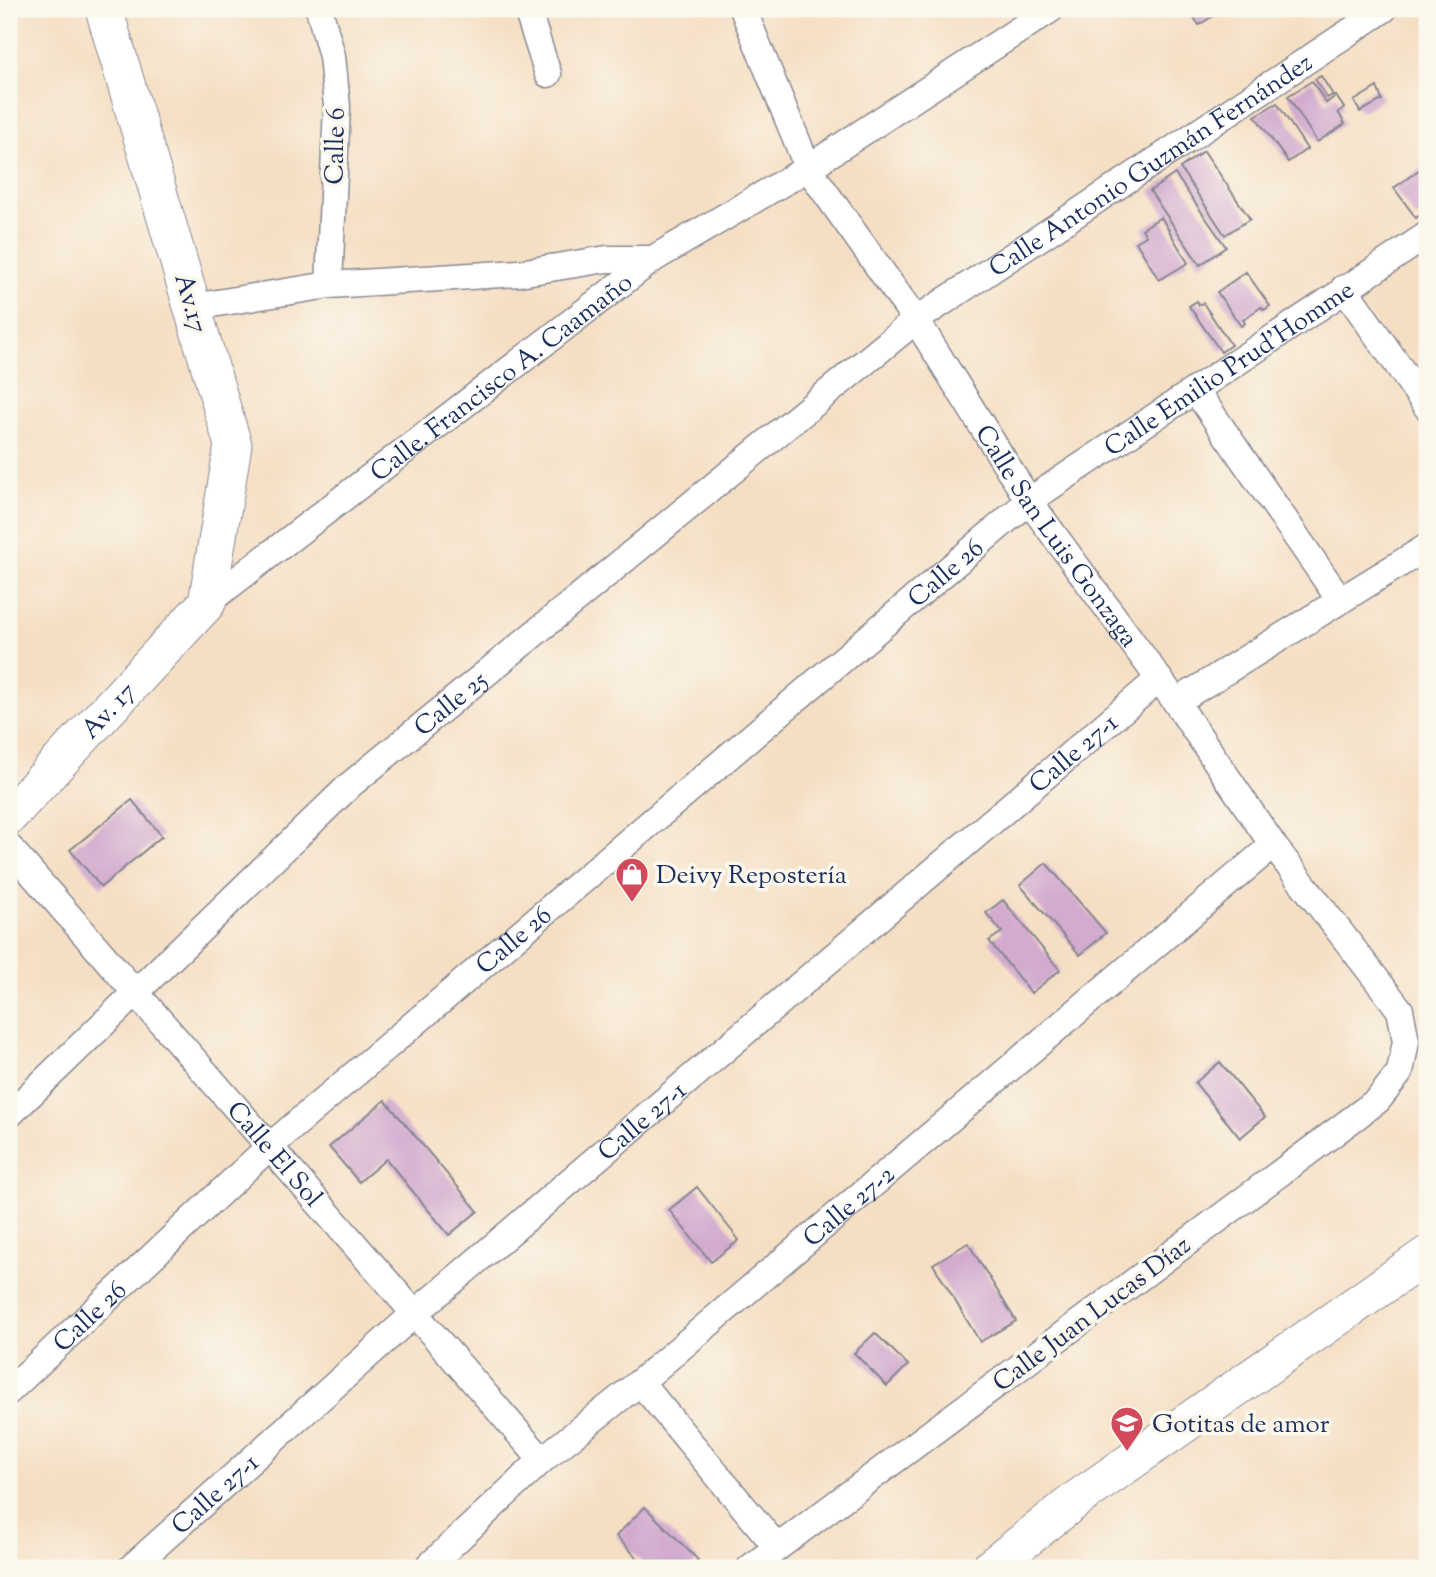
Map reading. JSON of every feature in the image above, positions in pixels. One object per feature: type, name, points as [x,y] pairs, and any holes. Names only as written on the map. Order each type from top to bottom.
[{"type":"main road","name":"Av.17","points":[[104,9],[233,445],[207,603]]},
{"type":"main road","name":"Av. 17","points":[[9,816],[207,603]]},
{"type":"main road","points":[[990,1568],[1077,1499],[1427,1257]]},
{"type":"street","name":"Calle 6","points":[[318,9],[332,56],[337,106],[330,285]]},
{"type":"street","points":[[527,9],[548,74]]},
{"type":"street","name":"Calle San Luis Gonzaga","points":[[743,9],[808,168],[916,320],[1029,501],[1176,702],[1273,845],[1400,1010],[1406,1041]]},
{"type":"street","name":"Calle. Francisco A. Caamaño","points":[[207,603],[653,259],[808,168],[1051,9]]},
{"type":"street","name":"Calle Antonio Guzmán Fernández","points":[[916,320],[1384,9]]},
{"type":"street","name":"Calle Emilio Prud'Homme","points":[[1029,501],[1427,235]]},
{"type":"street","points":[[193,307],[330,285],[519,272],[607,259],[653,259]]},
{"type":"street","points":[[1344,288],[1427,407]]},
{"type":"street","name":"Calle 25","points":[[9,1115],[349,785],[916,320]]},
{"type":"street","points":[[1196,391],[1339,600]]},
{"type":"street","name":"Calle 26","points":[[9,1391],[269,1147],[1029,501]]},
{"type":"street","points":[[1176,702],[1427,547]]},
{"type":"street","name":"Calle 27-1","points":[[131,1568],[413,1315],[1159,679]]},
{"type":"street","name":"Calle 27-2","points":[[427,1568],[542,1460],[640,1382],[1273,845]]},
{"type":"street","name":"Calle El Sol","points":[[9,847],[413,1315],[542,1460]]},
{"type":"street","name":"Calle Juan Lucas Díaz","points":[[750,1568],[776,1546],[1378,1100],[1400,1072],[1406,1041]]},
{"type":"street","points":[[640,1382],[776,1546]]},
{"type":"building","points":[[1188,9],[1224,9],[1199,25]]},
{"type":"building","points":[[1321,76],[1333,95],[1327,98],[1315,79]]},
{"type":"building","points":[[1312,81],[1326,103],[1336,96],[1344,108],[1338,112],[1345,124],[1317,142],[1288,96]]},
{"type":"building","points":[[1377,87],[1382,100],[1360,112],[1354,101]]},
{"type":"building","points":[[1277,103],[1307,149],[1288,162],[1255,116]]},
{"type":"building","points":[[1204,151],[1250,219],[1225,235],[1180,168]]},
{"type":"building","points":[[1427,164],[1427,210],[1416,218],[1394,188]]},
{"type":"building","points":[[1175,174],[1226,247],[1200,265],[1150,191]]},
{"type":"building","points":[[1161,217],[1188,263],[1159,280],[1136,242],[1146,236],[1142,229]]},
{"type":"building","points":[[1246,272],[1270,306],[1264,310],[1261,307],[1243,320],[1245,323],[1241,326],[1217,292]]},
{"type":"building","points":[[1197,301],[1199,305],[1203,303],[1231,345],[1221,352],[1189,306]]},
{"type":"building","points":[[132,800],[162,836],[101,887],[70,850]]},
{"type":"building","points":[[1046,863],[1106,933],[1080,955],[1020,885]]},
{"type":"building","points":[[1003,900],[1060,970],[1031,993],[989,941],[1002,932],[986,913]]},
{"type":"building","points":[[1220,1062],[1265,1117],[1240,1138],[1195,1083]]},
{"type":"building","points":[[385,1100],[478,1211],[449,1235],[386,1159],[359,1182],[329,1147]]},
{"type":"building","points":[[697,1187],[739,1240],[711,1262],[669,1210]]},
{"type":"building","points":[[968,1243],[1016,1321],[980,1342],[933,1264]]},
{"type":"building","points":[[875,1333],[908,1365],[887,1386],[854,1353]]},
{"type":"building","points":[[645,1507],[698,1560],[689,1568],[647,1568],[616,1536]]},
{"type":"place","name":"Deivy Repostería","points":[[632,904]]},
{"type":"place","name":"Gotitas de amor","points":[[1127,1453]]}]
